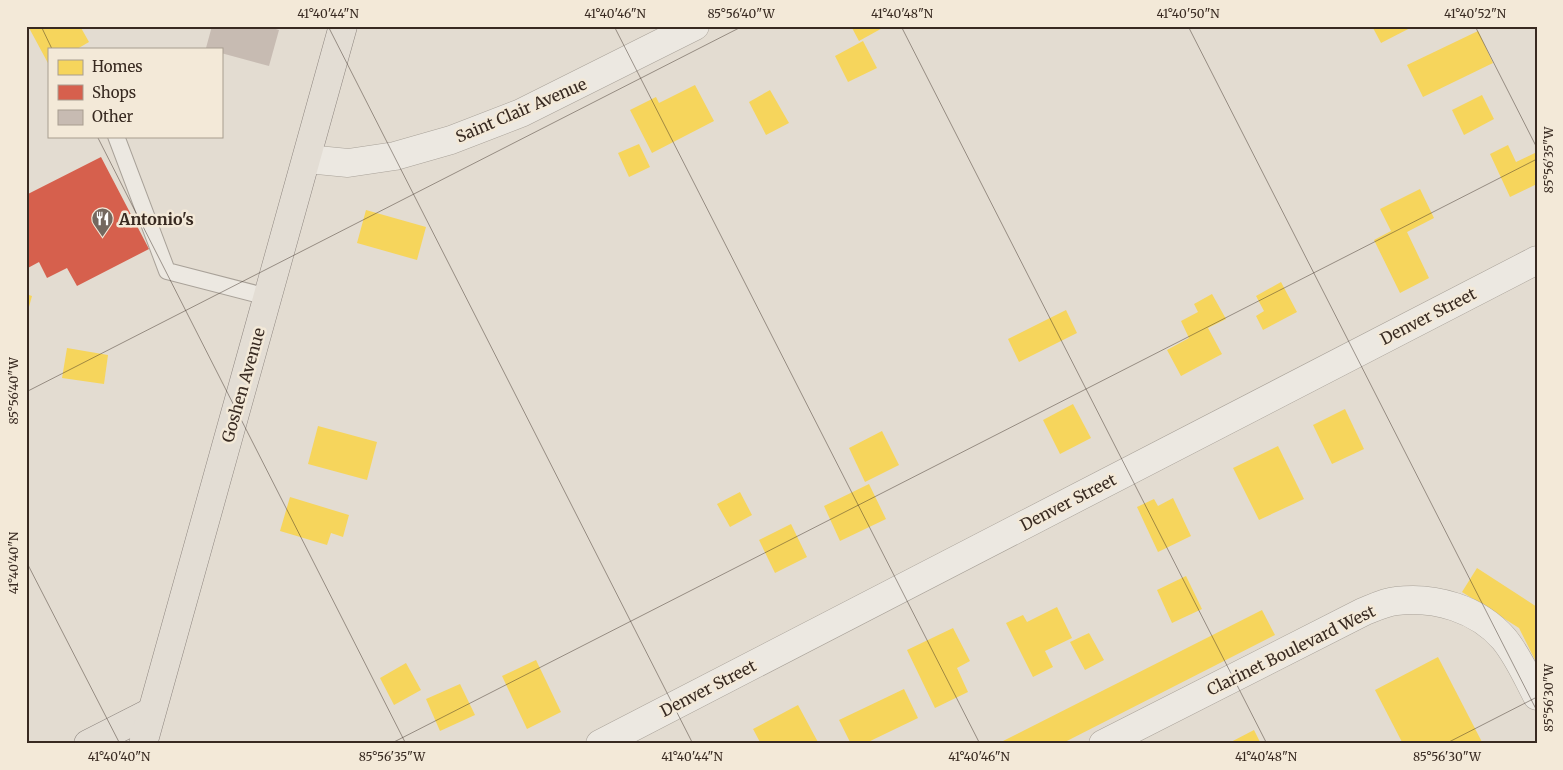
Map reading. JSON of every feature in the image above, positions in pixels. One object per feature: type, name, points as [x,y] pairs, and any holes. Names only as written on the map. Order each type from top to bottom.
[{"type":"main road","name":"Goshen Avenue","points":[[144,744],[151,712],[343,26]]},
{"type":"main road","points":[[88,744],[151,712]]},
{"type":"street","name":"Saint Clair Avenue","points":[[307,159],[348,163],[395,156],[451,140],[521,113],[695,26]]},
{"type":"street","name":"Denver Street","points":[[600,744],[1537,260]]},
{"type":"street","name":"Clarinet Boulevard West","points":[[1103,744],[1363,612],[1394,601],[1425,599],[1457,607],[1481,620],[1503,639],[1524,670],[1537,696]]},
{"type":"lane","points":[[117,138],[166,272],[268,297]]},
{"type":"building: Homes","points":[[28,26],[80,26],[89,42],[79,48],[48,48],[48,63]]},
{"type":"building: Homes","points":[[851,26],[886,26],[859,41]]},
{"type":"building: Homes","points":[[1372,26],[1414,26],[1381,43]]},
{"type":"building: Homes","points":[[1478,31],[1493,63],[1423,97],[1407,65]]},
{"type":"building: Homes","points":[[863,41],[877,68],[848,82],[835,56]]},
{"type":"building: Homes","points":[[695,85],[714,121],[652,153],[630,110],[656,97],[659,103]]},
{"type":"building: Homes","points":[[770,90],[789,123],[766,135],[749,102]]},
{"type":"building: Homes","points":[[1482,95],[1494,119],[1464,135],[1452,110]]},
{"type":"building: Homes","points":[[639,144],[650,167],[629,177],[618,153]]},
{"type":"building: Homes","points":[[1508,145],[1516,162],[1537,152],[1537,184],[1510,197],[1490,154]]},
{"type":"building: Homes","points":[[1420,189],[1434,218],[1407,232],[1429,278],[1400,293],[1374,240],[1391,231],[1380,209]]},
{"type":"building: Homes","points":[[366,210],[426,227],[417,260],[357,243]]},
{"type":"building: Homes","points":[[1281,282],[1297,312],[1263,330],[1256,316],[1264,311],[1256,296]]},
{"type":"building: Homes","points":[[26,294],[32,296],[27,314],[26,314]]},
{"type":"building: Homes","points":[[1212,294],[1226,319],[1208,328],[1222,354],[1181,376],[1167,350],[1189,338],[1181,321],[1198,312],[1194,304]]},
{"type":"building: Homes","points":[[1066,310],[1077,333],[1019,362],[1008,339]]},
{"type":"building: Homes","points":[[67,348],[108,355],[104,384],[62,378]]},
{"type":"building: Homes","points":[[1073,404],[1091,438],[1060,454],[1043,420]]},
{"type":"building: Homes","points":[[1345,409],[1364,449],[1332,464],[1313,425]]},
{"type":"building: Homes","points":[[318,426],[377,442],[367,480],[308,464]]},
{"type":"building: Homes","points":[[882,431],[899,465],[865,482],[849,448]]},
{"type":"building: Homes","points":[[1278,446],[1304,499],[1259,520],[1233,468]]},
{"type":"building: Homes","points":[[869,484],[886,519],[840,541],[824,506]]},
{"type":"building: Homes","points":[[740,492],[752,515],[730,527],[717,504]]},
{"type":"building: Homes","points":[[290,497],[349,515],[343,537],[331,533],[327,545],[280,531]]},
{"type":"building: Homes","points":[[1173,498],[1191,536],[1158,552],[1137,507],[1154,499],[1158,506]]},
{"type":"building: Homes","points":[[791,524],[807,557],[775,573],[759,540]]},
{"type":"building: Homes","points":[[1477,568],[1537,607],[1537,664],[1519,628],[1462,592]]},
{"type":"building: Homes","points":[[1186,576],[1202,609],[1172,623],[1157,590]]},
{"type":"building: Homes","points":[[1057,607],[1072,638],[1045,651],[1053,667],[1033,677],[1006,623],[1023,615],[1027,622]]},
{"type":"building: Homes","points":[[1262,610],[1275,635],[1061,744],[997,744]]},
{"type":"building: Homes","points":[[953,628],[970,661],[957,668],[968,692],[935,708],[907,650]]},
{"type":"building: Homes","points":[[1089,633],[1104,660],[1085,670],[1070,642]]},
{"type":"building: Homes","points":[[1438,657],[1483,744],[1403,744],[1375,690]]},
{"type":"building: Homes","points":[[536,660],[561,712],[527,729],[502,676]]},
{"type":"building: Homes","points":[[406,663],[421,690],[394,705],[380,678]]},
{"type":"building: Homes","points":[[460,684],[475,715],[440,731],[426,699]]},
{"type":"building: Homes","points":[[904,689],[918,718],[864,744],[851,744],[839,720]]},
{"type":"building: Homes","points":[[798,705],[819,744],[761,744],[753,729]]},
{"type":"building: Homes","points":[[1254,730],[1261,744],[1227,744]]},
{"type":"building: Shops","points":[[101,157],[149,249],[77,286],[67,268],[47,278],[39,262],[26,269],[26,195]]},
{"type":"building: Other","points":[[212,26],[266,26],[279,30],[269,66],[222,53],[222,48],[206,48]]},
{"type":"place","name":"Antonio's","points":[[103,238]]}]
